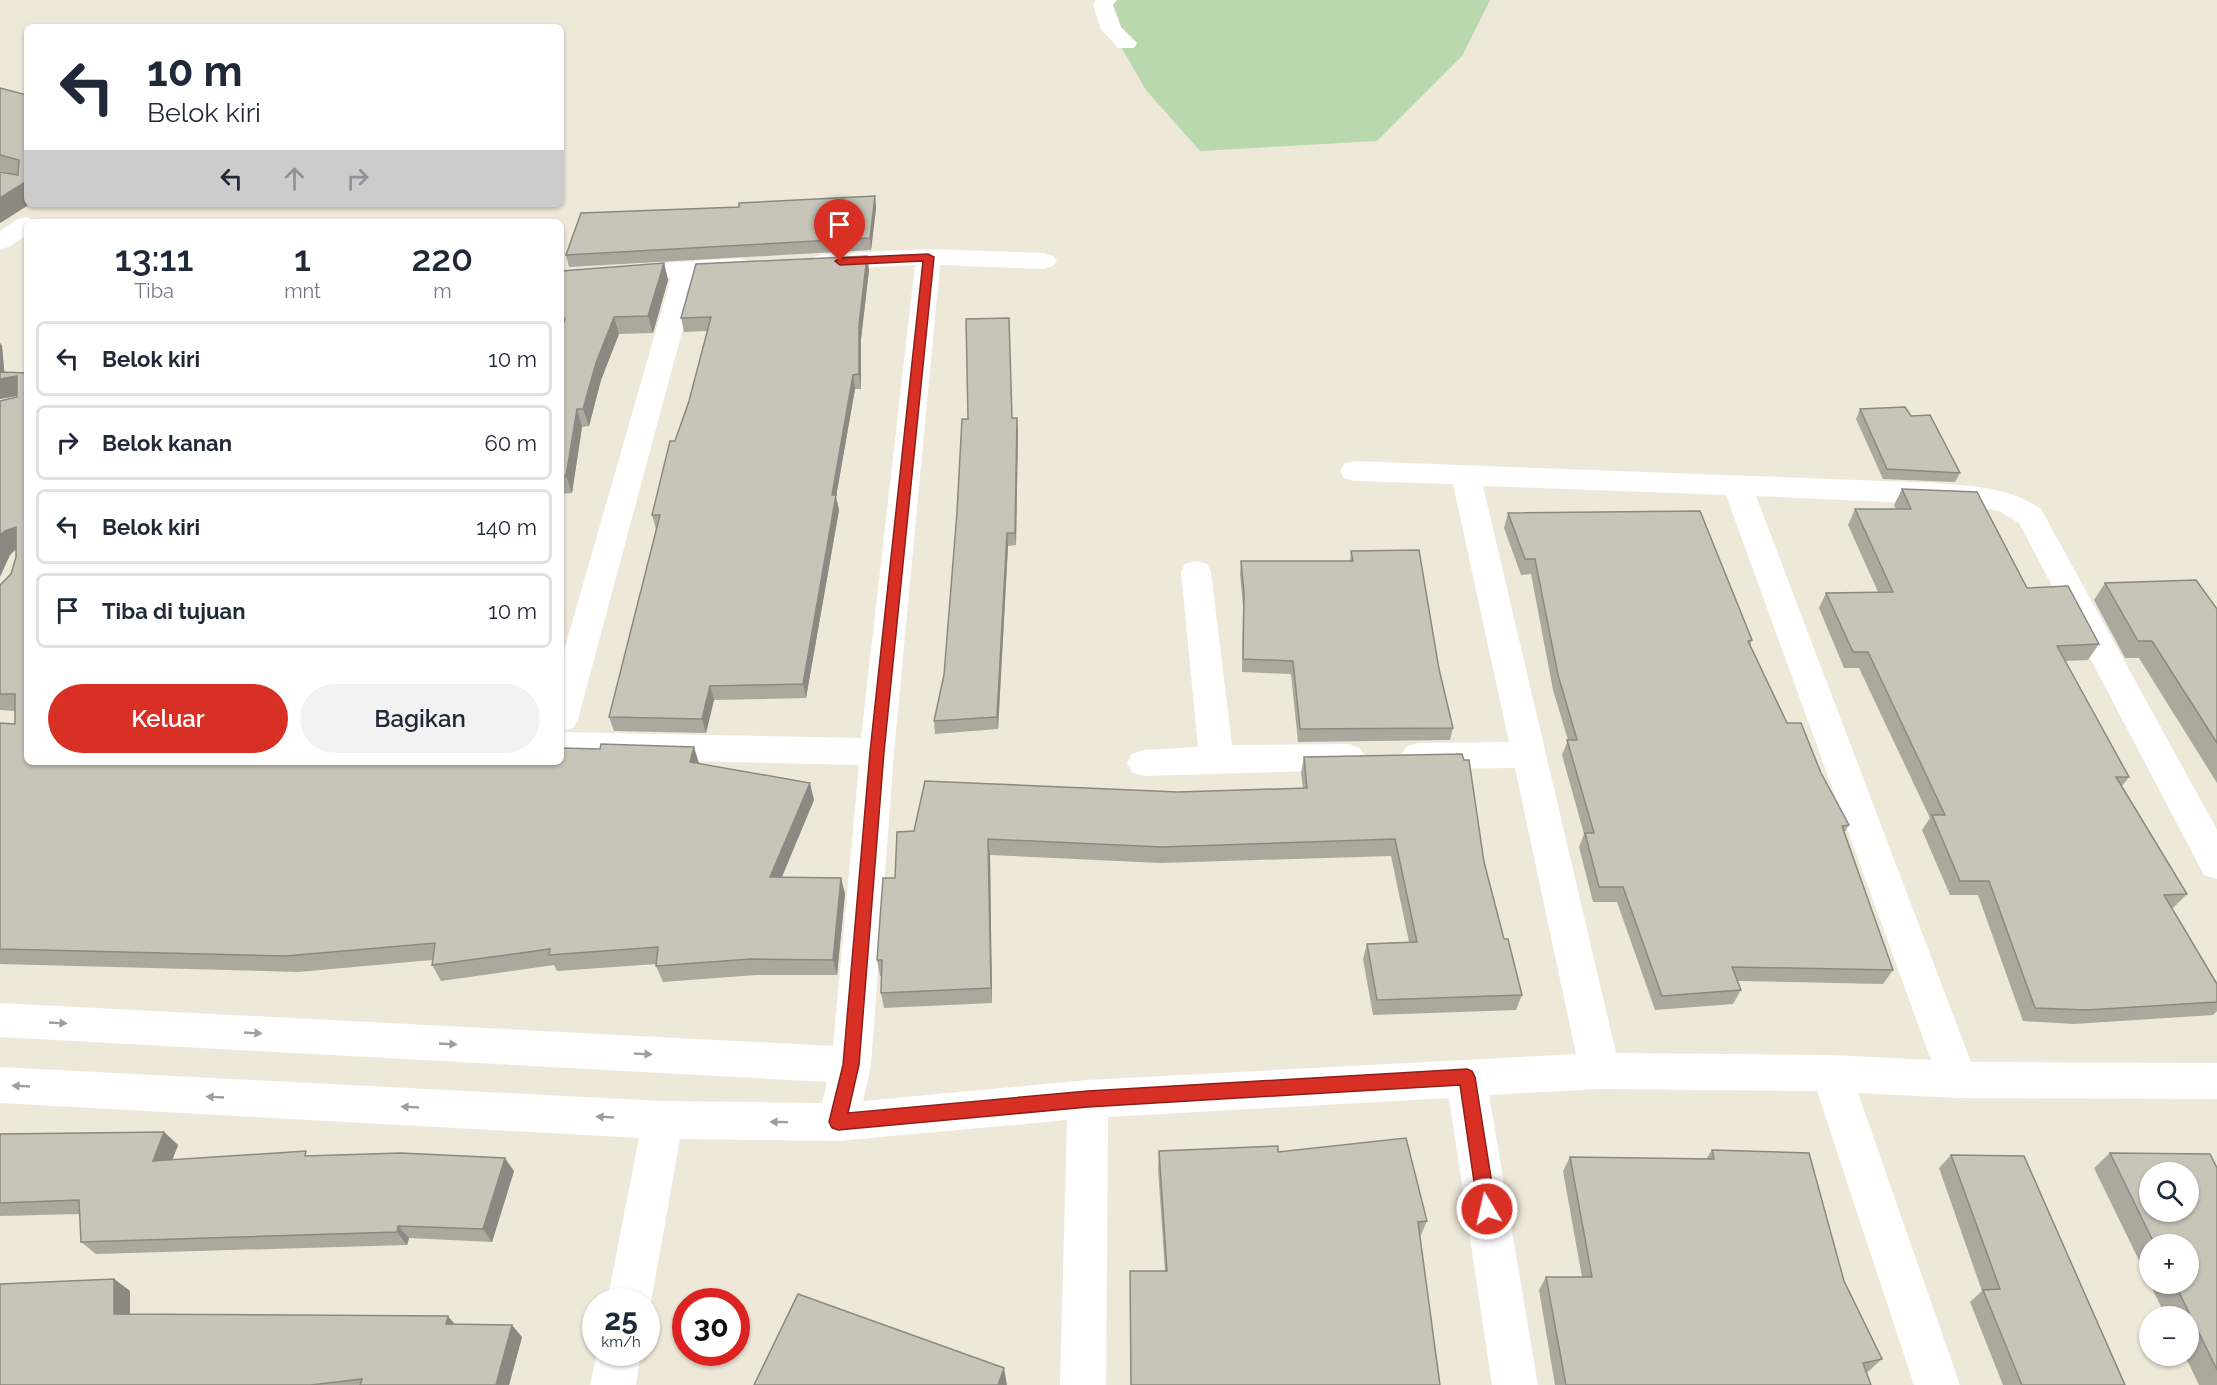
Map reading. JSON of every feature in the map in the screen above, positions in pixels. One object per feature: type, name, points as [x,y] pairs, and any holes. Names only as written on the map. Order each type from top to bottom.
[{"type":"street","points":[[1107,0],[1103,5],[1111,29],[1126,43]]},
{"type":"street","points":[[0,242],[24,225]]},
{"type":"street","points":[[838,1122],[851,1065],[877,752],[928,257]]},
{"type":"street","points":[[801,263],[928,257],[1044,261]]},
{"type":"street","points":[[564,278],[766,265]]},
{"type":"street","points":[[564,708],[686,269]]},
{"type":"street","points":[[1354,471],[1936,493],[1984,498],[2019,506],[2030,516],[2217,864]]},
{"type":"street","points":[[1466,477],[1600,1071]]},
{"type":"street","points":[[1738,487],[1958,1080]]},
{"type":"street","points":[[1196,573],[1216,759]]},
{"type":"street","points":[[564,745],[877,752]]},
{"type":"street","points":[[1144,763],[1216,759],[1527,755]]},
{"type":"street","points":[[0,1020],[851,1065]]},
{"type":"street","points":[[0,1085],[663,1120],[838,1122],[1088,1099],[1600,1071],[1832,1073],[1958,1080],[2214,1087]]},
{"type":"street","points":[[1832,1073],[1936,1385]]},
{"type":"street","points":[[1467,1077],[1515,1385]]},
{"type":"street","points":[[1083,1385],[1088,1099]]},
{"type":"street","points":[[631,1288],[663,1120]]},
{"type":"street","points":[[613,1385],[617,1366]]},
{"type":"green space","points":[[1111,0],[1490,0],[1462,56],[1377,141],[1200,151],[1146,90],[1116,38]]},
{"type":"building","points":[[0,88],[24,94],[24,183],[0,198],[0,172],[18,175],[19,160],[0,155]]},
{"type":"building","points":[[875,196],[870,238],[566,255],[581,213],[739,207],[739,203]]},
{"type":"building","points":[[867,256],[859,325],[859,374],[853,375],[832,495],[836,495],[803,684],[710,686],[702,719],[609,717],[660,515],[652,515],[670,441],[675,441],[689,401],[711,317],[681,318],[696,264]]},
{"type":"building","points":[[664,263],[648,316],[614,317],[596,363],[583,409],[577,409],[566,476],[564,476],[564,271]]},
{"type":"building","points":[[1009,318],[1012,418],[1017,418],[1015,533],[1007,533],[997,717],[934,721],[944,675],[962,419],[968,419],[966,319]]},
{"type":"building","points":[[0,372],[24,373],[24,765],[564,765],[564,748],[600,749],[601,744],[694,747],[690,762],[810,783],[770,877],[841,878],[833,960],[751,959],[656,966],[658,947],[549,955],[550,949],[432,965],[435,943],[286,956],[0,949],[0,723],[15,724],[15,694],[0,694],[0,585],[11,574],[16,557],[16,527],[0,535],[0,401],[17,397],[17,376],[0,379]]},
{"type":"building","points":[[1905,407],[1911,416],[1930,415],[1960,473],[1887,469],[1860,409]]},
{"type":"building","points":[[1902,489],[1977,492],[2027,588],[2068,586],[2099,644],[2057,646],[2129,777],[2116,777],[2187,894],[2164,895],[2217,984],[2217,1002],[2087,1010],[2035,1008],[1989,881],[1960,881],[1932,815],[1945,815],[1868,652],[1853,652],[1826,593],[1893,592],[1855,509],[1911,509]]},
{"type":"building","points":[[1700,511],[1752,640],[1748,641],[1787,723],[1801,723],[1821,773],[1849,825],[1842,826],[1893,970],[1732,967],[1741,990],[1662,996],[1623,887],[1599,887],[1585,833],[1594,833],[1567,740],[1577,740],[1558,675],[1535,559],[1525,559],[1508,513]]},
{"type":"building","points":[[1419,550],[1439,669],[1453,728],[1300,729],[1293,661],[1243,659],[1244,593],[1241,561],[1353,561],[1351,551]]},
{"type":"building","points":[[2196,580],[2217,609],[2217,743],[2152,641],[2138,641],[2105,583]]},
{"type":"building","points":[[1462,754],[1464,760],[1469,760],[1484,862],[1504,939],[1508,939],[1522,995],[1377,1000],[1367,944],[1417,942],[1395,839],[1162,847],[988,839],[991,988],[881,993],[882,960],[877,960],[883,878],[895,878],[897,832],[914,831],[925,781],[1178,792],[1307,788],[1304,757]]},
{"type":"building","points":[[164,1132],[153,1161],[306,1151],[305,1156],[401,1153],[505,1158],[483,1229],[398,1226],[397,1232],[81,1242],[79,1200],[0,1203],[0,1134]]},
{"type":"building","points":[[1406,1138],[1427,1221],[1418,1222],[1440,1385],[1131,1385],[1130,1271],[1167,1271],[1159,1151],[1278,1146],[1278,1152]]},
{"type":"building","points":[[1712,1150],[1809,1153],[1844,1281],[1882,1359],[1863,1363],[1871,1385],[1566,1385],[1546,1277],[1592,1277],[1570,1157],[1714,1159]]},
{"type":"building","points":[[2110,1153],[2210,1154],[2217,1168],[2217,1370],[2199,1333],[2199,1306],[2186,1306],[2180,1294],[2199,1294],[2199,1234],[2150,1234],[2144,1222],[2199,1222],[2199,1162],[2139,1162],[2139,1212]]},
{"type":"building","points":[[1951,1155],[2024,1156],[2125,1385],[2022,1385],[1983,1290],[2000,1289]]},
{"type":"building","points":[[114,1279],[114,1314],[448,1316],[446,1324],[512,1325],[496,1385],[360,1385],[362,1379],[311,1385],[0,1385],[0,1284]]},
{"type":"building","points":[[798,1294],[1004,1368],[998,1385],[754,1385]]},
{"type":"route","points":[[840,261],[928,257],[877,752],[851,1065],[838,1122],[1088,1099],[1467,1077],[1487,1209]]}]
